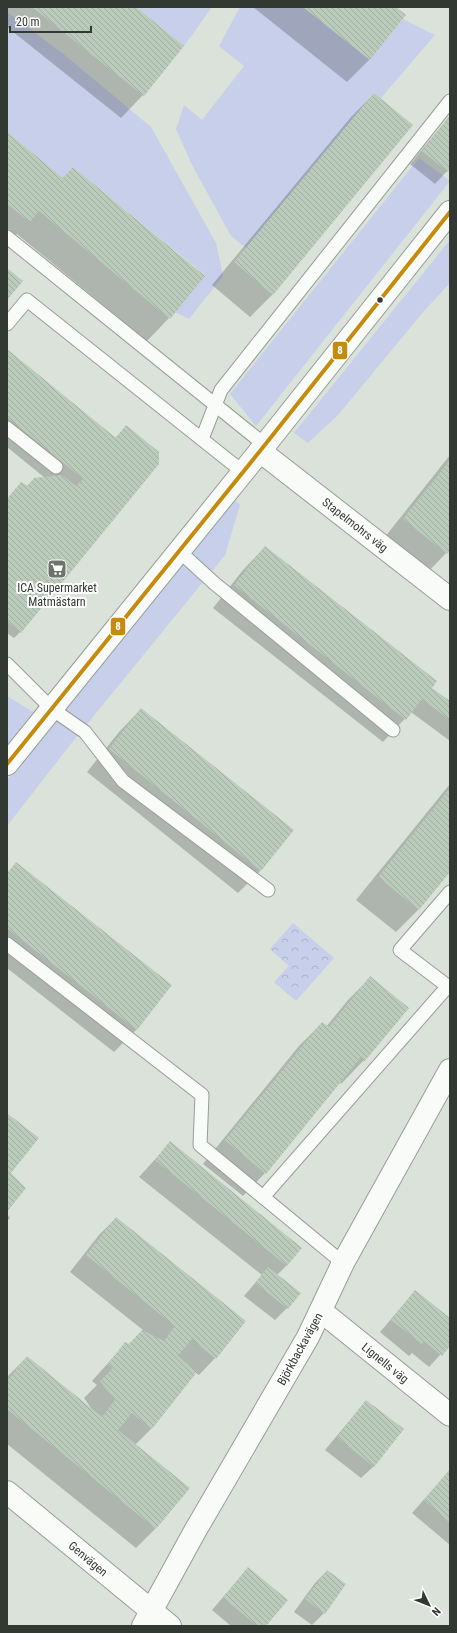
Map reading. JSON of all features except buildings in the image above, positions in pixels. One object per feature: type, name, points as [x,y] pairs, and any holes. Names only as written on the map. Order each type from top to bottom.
[{"type":"street","points":[[7,764],[263,448],[450,212]]},
{"type":"street","name":"Stapelmohrs väg","points":[[263,448],[450,599]]},
{"type":"street","name":"Björkbackavägen","points":[[148,1619],[321,1311],[343,1263],[450,1070]]},
{"type":"street","name":"Lignells väg","points":[[321,1311],[450,1415]]},
{"type":"street","name":"Genvägen","points":[[7,1492],[148,1619],[170,1626]]},
{"type":"lane","points":[[202,439],[221,390],[450,101]]},
{"type":"lane","points":[[7,237],[215,406],[263,448]]},
{"type":"lane","points":[[7,324],[27,300],[243,472]]},
{"type":"lane","points":[[7,428],[56,467]]},
{"type":"lane","points":[[179,551],[214,583],[393,730]]},
{"type":"lane","points":[[9,667],[52,709],[85,732],[123,781],[268,890]]},
{"type":"lane","points":[[264,1197],[449,987],[400,950],[450,892]]},
{"type":"lane","points":[[7,944],[202,1095],[200,1145],[343,1263]]},
{"type":"green space","points":[[136,7],[212,7],[184,46]]},
{"type":"green space","points":[[240,7],[303,7],[370,60],[403,19],[435,35],[381,98],[374,93],[246,248],[231,236],[192,165],[176,129],[184,105],[202,120],[244,66],[219,46]]},
{"type":"green space","points":[[7,12],[62,53],[151,127],[216,243],[223,276],[189,319],[175,312],[205,275],[73,167],[63,178],[7,132]]},
{"type":"green space","points":[[419,158],[450,181],[256,426],[230,394]]},
{"type":"green space","points":[[450,240],[450,283],[424,311],[338,415],[308,443],[294,433]]},
{"type":"green space","points":[[234,499],[240,505],[225,555],[70,745],[7,826],[7,780]]},
{"type":"green space","points":[[7,696],[33,712],[7,745]]},
{"type":"green space","points":[[293,923],[334,958],[296,1001],[274,982],[289,966],[270,949]]},
{"type":"transit line","name":"8","points":[[7,764],[260,451],[450,212]]},
{"type":"place","name":"ICA Supermarket Matmästarn","points":[[57,569]]}]
